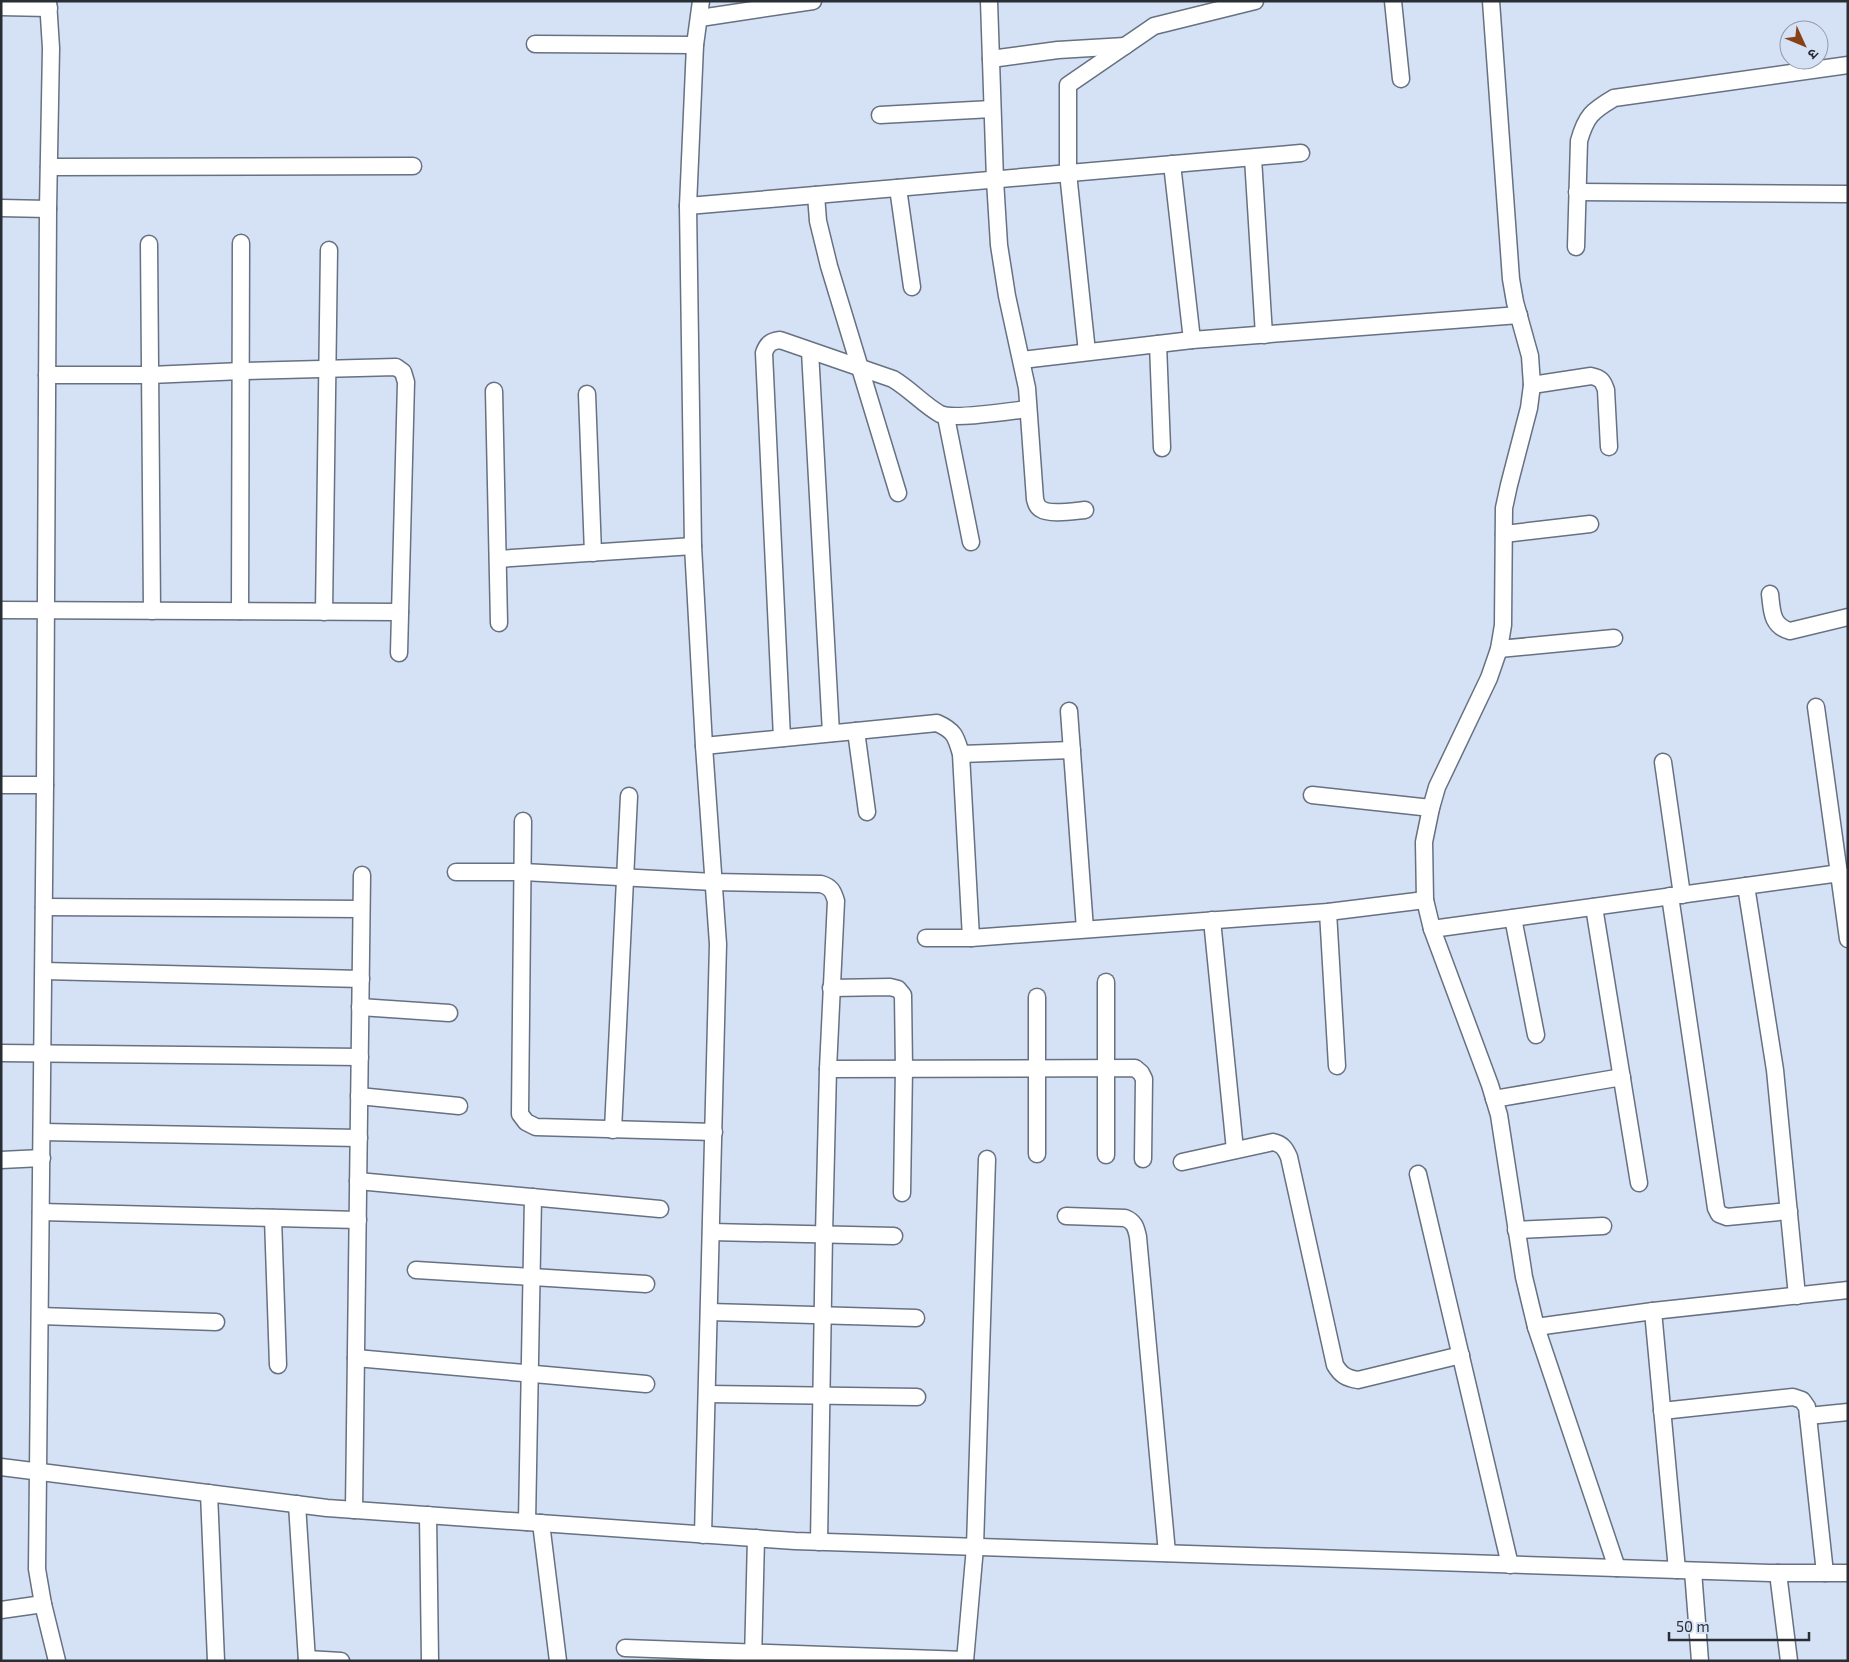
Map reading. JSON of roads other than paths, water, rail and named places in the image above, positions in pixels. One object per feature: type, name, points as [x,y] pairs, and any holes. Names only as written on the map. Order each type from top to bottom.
[{"type":"street","points":[[701,1],[695,45],[688,206],[693,546],[704,746],[718,944],[703,1534]]},
{"type":"street","points":[[700,18],[813,1]]},
{"type":"street","points":[[989,1],[995,180],[1002,272],[1027,388],[1034,499],[1042,511],[1085,510]]},
{"type":"street","points":[[1087,352],[1068,174],[1068,85],[1154,26],[1255,1]]},
{"type":"street","points":[[1393,1],[1401,79]]},
{"type":"street","points":[[1491,1],[1511,279],[1530,356],[1532,385],[1529,408],[1508,484],[1504,508],[1503,625],[1499,650],[1489,678],[1437,787],[1430,808],[1424,842],[1425,900],[1432,929],[1499,1115],[1524,1277],[1536,1326],[1544,1356],[1617,1568]]},
{"type":"street","points":[[1,7],[48,4],[51,48],[48,209],[44,971],[37,1569],[43,1604],[57,1661]]},
{"type":"street","points":[[535,44],[695,45]]},
{"type":"street","points":[[991,59],[1058,50],[1125,46]]},
{"type":"street","points":[[1576,247],[1579,141],[1583,125],[1592,113],[1614,98],[1848,65]]},
{"type":"street","points":[[880,115],[992,109]]},
{"type":"street","points":[[688,206],[1302,153]]},
{"type":"street","points":[[1253,158],[1264,335]]},
{"type":"street","points":[[1172,164],[1192,340]]},
{"type":"street","points":[[49,167],[413,166]]},
{"type":"street","points":[[898,188],[912,286]]},
{"type":"street","points":[[1577,192],[1848,194]]},
{"type":"street","points":[[816,195],[822,240],[898,493]]},
{"type":"street","points":[[1,208],[48,209]]},
{"type":"street","points":[[240,611],[241,243]]},
{"type":"street","points":[[149,244],[152,611]]},
{"type":"street","points":[[324,612],[328,250]]},
{"type":"street","points":[[1022,360],[1192,340],[1519,315]]},
{"type":"street","points":[[782,738],[764,353],[767,346],[773,340],[780,340],[893,379],[908,388],[934,410],[946,416],[1028,409]]},
{"type":"street","points":[[1158,344],[1162,448]]},
{"type":"street","points":[[810,351],[831,733]]},
{"type":"street","points":[[47,375],[150,375],[396,368],[403,372],[406,382],[399,653]]},
{"type":"street","points":[[1532,385],[1591,376],[1598,377],[1603,382],[1606,390],[1609,447]]},
{"type":"street","points":[[494,391],[499,623]]},
{"type":"street","points":[[587,394],[593,553]]},
{"type":"street","points":[[946,416],[971,542]]},
{"type":"street","points":[[1504,534],[1590,524]]},
{"type":"street","points":[[498,559],[693,546]]},
{"type":"street","points":[[1770,594],[1773,618],[1776,624],[1783,629],[1790,631],[1848,618]]},
{"type":"street","points":[[1,610],[400,612]]},
{"type":"street","points":[[1499,650],[1614,638]]},
{"type":"street","points":[[1816,707],[1848,939]]},
{"type":"street","points":[[1070,711],[1085,929]]},
{"type":"street","points":[[704,746],[937,723],[947,727],[956,736],[961,754],[971,938]]},
{"type":"street","points":[[856,731],[867,812]]},
{"type":"street","points":[[961,754],[1072,750]]},
{"type":"street","points":[[1663,762],[1676,896],[1716,1208],[1719,1214],[1727,1217],[1789,1211]]},
{"type":"street","points":[[1,785],[45,785]]},
{"type":"street","points":[[1312,795],[1430,808]]},
{"type":"street","points":[[613,1130],[629,796]]},
{"type":"street","points":[[523,821],[520,1114],[526,1122],[536,1127],[714,1132]]},
{"type":"street","points":[[456,872],[523,872],[714,882],[821,884],[828,886],[833,891],[836,901],[828,1069],[819,1542]]},
{"type":"street","points":[[1432,929],[1840,873]]},
{"type":"street","points":[[354,1510],[362,875]]},
{"type":"street","points":[[1746,886],[1775,1070],[1797,1296]]},
{"type":"street","points":[[926,938],[971,938],[1328,912],[1425,900]]},
{"type":"street","points":[[44,907],[361,909]]},
{"type":"street","points":[[1594,907],[1639,1183]]},
{"type":"street","points":[[1328,912],[1337,1066]]},
{"type":"street","points":[[1513,918],[1536,1034]]},
{"type":"street","points":[[1212,920],[1235,1150]]},
{"type":"street","points":[[44,971],[361,979]]},
{"type":"street","points":[[1106,982],[1106,1155]]},
{"type":"street","points":[[831,988],[890,988],[898,989],[903,996],[905,1006],[902,1194]]},
{"type":"street","points":[[1037,997],[1037,1154]]},
{"type":"street","points":[[360,1007],[448,1013]]},
{"type":"street","points":[[1,1053],[360,1057]]},
{"type":"street","points":[[828,1069],[1135,1068],[1144,1079],[1143,1159]]},
{"type":"street","points":[[1494,1099],[1622,1077]]},
{"type":"street","points":[[359,1096],[459,1106]]},
{"type":"street","points":[[42,1132],[359,1138]]},
{"type":"street","points":[[1182,1162],[1273,1142],[1280,1143],[1285,1148],[1289,1157],[1335,1364],[1339,1372],[1347,1378],[1358,1380],[1461,1356]]},
{"type":"street","points":[[1,1160],[42,1158]]},
{"type":"street","points":[[625,1648],[659,1655],[965,1660],[975,1547],[987,1159]]},
{"type":"street","points":[[1418,1174],[1510,1565]]},
{"type":"street","points":[[358,1181],[660,1209]]},
{"type":"street","points":[[533,1197],[530,1374],[534,1522],[558,1661]]},
{"type":"street","points":[[41,1212],[358,1220]]},
{"type":"street","points":[[1066,1216],[1125,1218],[1132,1221],[1136,1227],[1166,1553]]},
{"type":"street","points":[[273,1218],[278,1365]]},
{"type":"street","points":[[1516,1230],[1603,1226]]},
{"type":"street","points":[[711,1232],[894,1236]]},
{"type":"street","points":[[416,1270],[646,1284]]},
{"type":"street","points":[[1536,1326],[1848,1290]]},
{"type":"street","points":[[1653,1311],[1662,1411],[1700,1661]]},
{"type":"street","points":[[709,1312],[916,1318]]},
{"type":"street","points":[[40,1316],[216,1322]]},
{"type":"street","points":[[356,1358],[646,1384]]},
{"type":"street","points":[[707,1394],[917,1397]]},
{"type":"street","points":[[1662,1411],[1793,1397],[1802,1400],[1807,1407],[1825,1573]]},
{"type":"street","points":[[1808,1416],[1848,1412]]},
{"type":"street","points":[[1,1467],[354,1510],[819,1542],[1510,1565],[1778,1573],[1848,1573]]},
{"type":"street","points":[[209,1493],[216,1661]]},
{"type":"street","points":[[297,1504],[307,1660],[341,1661]]},
{"type":"street","points":[[428,1515],[430,1661]]},
{"type":"street","points":[[753,1656],[756,1538]]},
{"type":"street","points":[[1778,1573],[1788,1661]]},
{"type":"street","points":[[1,1610],[43,1604]]}]
